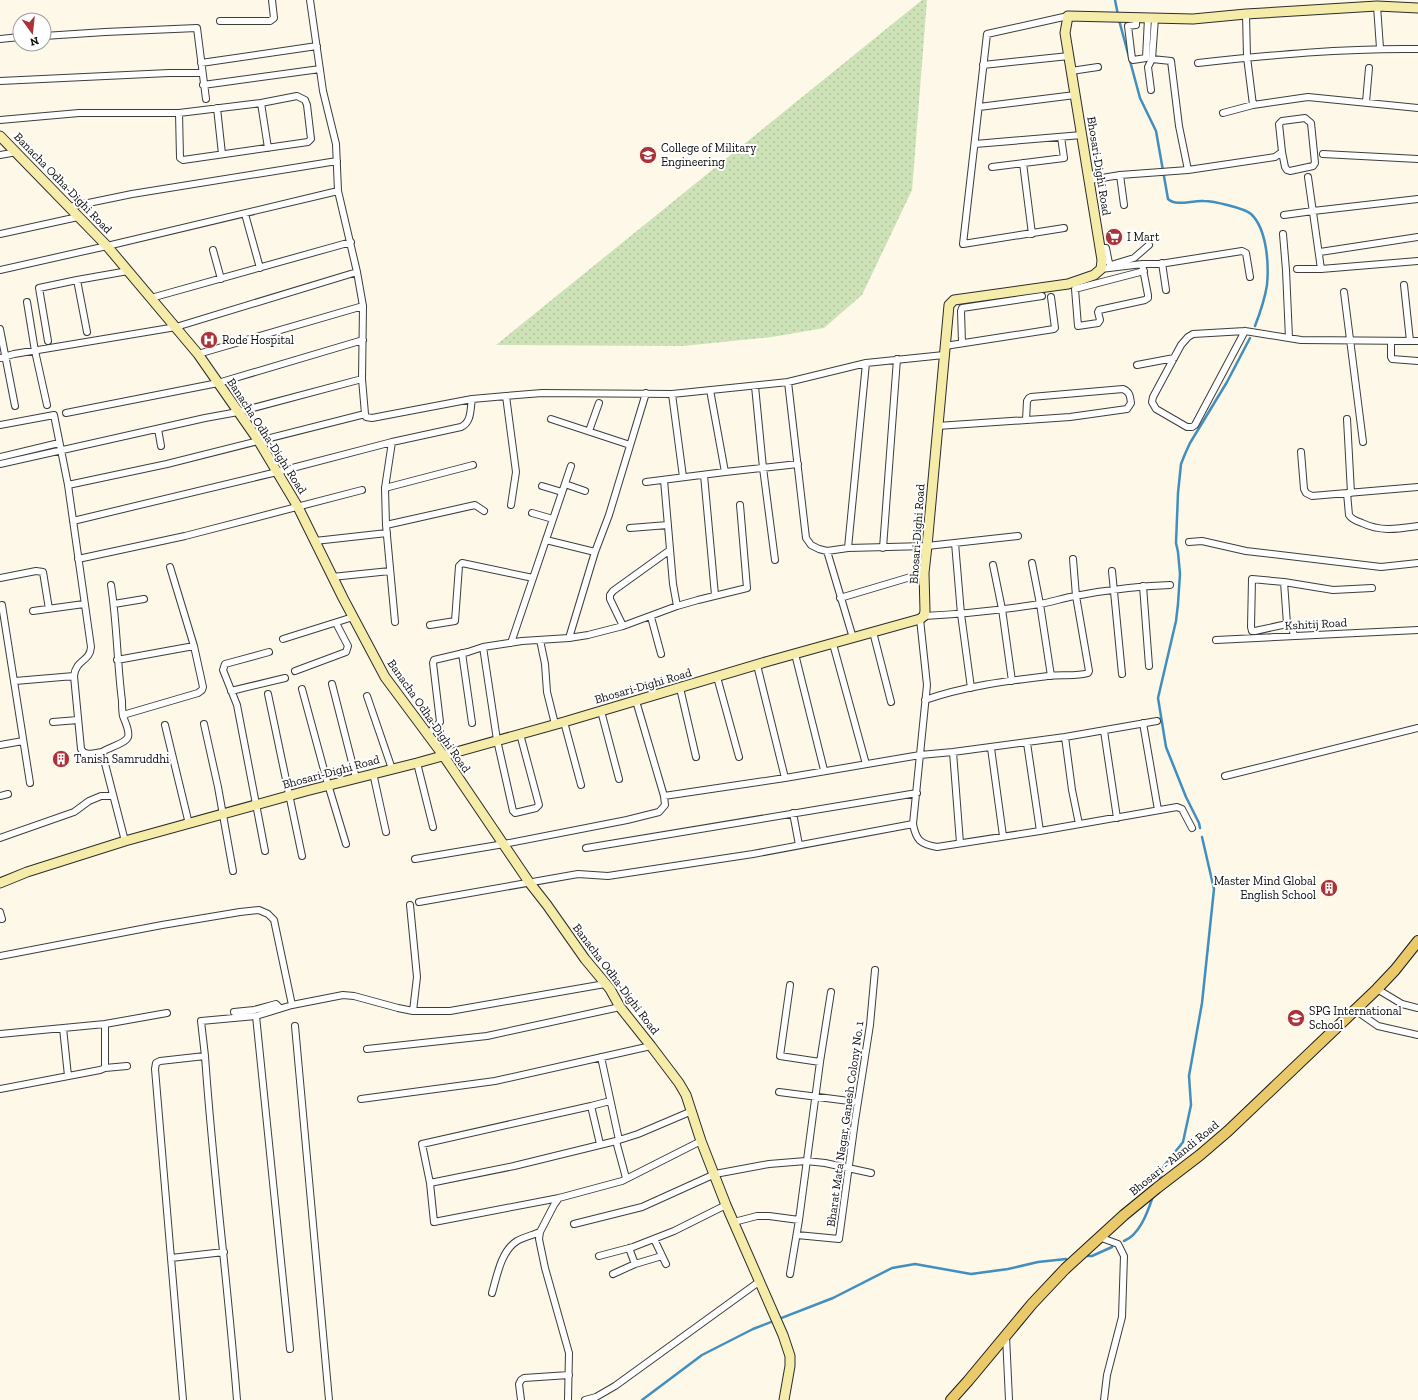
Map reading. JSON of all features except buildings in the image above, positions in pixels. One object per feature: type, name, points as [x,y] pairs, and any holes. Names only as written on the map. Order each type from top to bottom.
[{"type":"main road","name":"Bhosari - Alandi Road","points":[[951,1400],[968,1382],[1032,1304],[1065,1269],[1099,1237],[1228,1131],[1377,989],[1418,941]]},
{"type":"street","points":[[220,21],[270,21],[274,18],[272,0]]},
{"type":"street","points":[[310,0],[323,91],[336,144],[338,191],[351,242],[363,306],[362,379],[366,417],[372,418],[472,399],[542,392],[672,394],[788,382],[866,363],[945,350],[962,343],[1054,329],[1051,297]]},
{"type":"street","points":[[1150,21],[1146,58],[1134,60],[1132,59],[1128,26],[1136,22],[1150,21],[1193,19],[1246,14],[1378,6],[1418,8]]},
{"type":"street","points":[[1378,6],[1380,48]]},
{"type":"street","points":[[1246,14],[1247,57],[1253,105]]},
{"type":"street","points":[[1064,228],[963,244],[987,34],[1068,16],[1125,18],[1136,22]]},
{"type":"street","name":"Bhosari-Dighi Road","points":[[0,883],[27,872],[125,841],[520,734],[922,618],[925,611],[924,573],[949,305],[954,300],[1068,284],[1094,275],[1101,269],[1102,260],[1090,180],[1065,33],[1068,16]]},
{"type":"street","points":[[1150,21],[1152,59],[1148,67],[1151,90]]},
{"type":"street","points":[[52,35],[197,28],[203,85],[206,99]]},
{"type":"street","points":[[0,39],[12,38]]},
{"type":"street","points":[[201,63],[317,46]]},
{"type":"street","points":[[1198,63],[1247,57],[1338,50],[1380,48],[1418,49]]},
{"type":"street","points":[[983,65],[1069,56]]},
{"type":"street","points":[[1152,59],[1171,61],[1188,170]]},
{"type":"street","points":[[1071,71],[1098,67]]},
{"type":"street","points":[[1366,102],[1369,68]]},
{"type":"street","points":[[203,85],[320,69]]},
{"type":"street","points":[[0,81],[169,73],[202,73]]},
{"type":"street","points":[[979,107],[1075,95]]},
{"type":"street","points":[[0,120],[79,113],[179,113],[261,103],[298,96],[305,100],[307,105],[310,140],[268,148],[181,160],[179,113]]},
{"type":"street","points":[[1223,113],[1253,105],[1308,96],[1418,108]]},
{"type":"street","points":[[261,103],[268,148]]},
{"type":"street","points":[[217,108],[222,154]]},
{"type":"street","points":[[1305,118],[1308,120],[1311,123],[1315,163],[1313,166],[1290,171],[1287,170],[1282,152],[1279,124],[1282,120],[1305,118]]},
{"type":"street","points":[[975,144],[1082,135]]},
{"type":"street","name":"Banacha Odha-Dighi Road","points":[[0,136],[107,246],[198,354],[258,440],[298,507],[332,577],[385,677],[443,755],[529,882],[605,984],[620,1007],[679,1083],[686,1095],[701,1141],[726,1205],[779,1325],[790,1356],[790,1366],[784,1400]]},
{"type":"street","points":[[992,167],[1064,158],[1061,137]]},
{"type":"street","points":[[0,156],[17,152]]},
{"type":"street","points":[[1090,180],[1188,170],[1275,157],[1282,152]]},
{"type":"street","points":[[1323,154],[1418,159]]},
{"type":"street","points":[[69,207],[132,194],[337,161]]},
{"type":"street","points":[[1022,163],[1032,234]]},
{"type":"street","points":[[1120,176],[1124,205]]},
{"type":"street","points":[[1308,178],[1320,252],[1321,269]]},
{"type":"street","points":[[0,270],[245,214],[338,191]]},
{"type":"street","points":[[1284,215],[1418,199]]},
{"type":"street","points":[[245,214],[260,268]]},
{"type":"street","points":[[0,234],[78,217]]},
{"type":"street","points":[[1283,234],[1289,338]]},
{"type":"street","points":[[1320,252],[1418,237]]},
{"type":"street","points":[[151,298],[351,242]]},
{"type":"street","points":[[1100,248],[1106,248],[1109,263],[1112,264],[1134,258],[1149,245]]},
{"type":"street","points":[[213,250],[221,279]]},
{"type":"street","points":[[1101,269],[1142,264],[1162,264],[1242,251],[1246,253],[1250,277]]},
{"type":"street","points":[[1297,269],[1321,269],[1418,261]]},
{"type":"street","points":[[1142,264],[1144,271],[1148,298],[1145,300],[1099,310],[1100,320],[1098,323],[1078,326],[1075,289],[1144,271]]},
{"type":"street","points":[[1162,264],[1166,290]]},
{"type":"street","points":[[48,341],[39,288],[128,271]]},
{"type":"street","points":[[3,357],[35,350],[176,327],[357,272]]},
{"type":"street","points":[[77,280],[87,332]]},
{"type":"street","points":[[1404,285],[1410,341]]},
{"type":"street","points":[[1344,292],[1363,442]]},
{"type":"street","points":[[962,343],[962,308],[1042,296]]},
{"type":"street","points":[[27,302],[35,350],[47,405]]},
{"type":"street","points":[[198,354],[363,306]]},
{"type":"street","points":[[0,329],[3,357],[15,406]]},
{"type":"street","points":[[1245,331],[1195,425],[1192,427],[1187,427],[1156,409],[1152,402],[1153,397],[1181,345],[1193,334],[1245,331],[1301,340],[1418,341]]},
{"type":"street","points":[[66,413],[218,383],[362,340]]},
{"type":"street","points":[[1391,341],[1390,357],[1392,359],[1418,361]]},
{"type":"street","points":[[1137,365],[1174,358]]},
{"type":"street","points":[[883,548],[897,359]]},
{"type":"street","points":[[848,548],[866,363]]},
{"type":"street","points":[[0,457],[158,429],[238,412],[362,379]]},
{"type":"street","points":[[788,382],[806,538],[811,545],[827,551],[848,548],[927,546],[1018,536]]},
{"type":"street","points":[[755,386],[763,468],[775,560]]},
{"type":"street","points":[[937,426],[1070,418],[1127,409],[1131,403],[1129,394],[1123,389],[1031,397],[1028,398],[1027,401],[1026,420]]},
{"type":"street","points":[[710,390],[725,472]]},
{"type":"street","points":[[569,638],[595,552],[609,515],[646,393]]},
{"type":"street","points":[[672,394],[683,477]]},
{"type":"street","points":[[506,396],[516,472],[511,505]]},
{"type":"street","points":[[73,521],[277,472],[392,442],[461,427],[469,420],[472,399]]},
{"type":"street","points":[[589,431],[599,403]]},
{"type":"street","points":[[68,485],[167,464],[365,414]]},
{"type":"street","points":[[0,426],[54,415],[68,485],[90,652],[88,656],[77,666],[74,676],[81,749],[83,753],[87,754],[102,752],[128,738],[127,727],[123,715],[117,660],[114,604],[110,585]]},
{"type":"street","points":[[551,419],[630,445]]},
{"type":"street","points":[[1346,419],[1349,515],[1353,520],[1372,528],[1379,529],[1418,526]]},
{"type":"street","points":[[158,429],[161,446]]},
{"type":"street","points":[[392,442],[385,488],[386,525],[395,622]]},
{"type":"street","points":[[0,464],[60,447]]},
{"type":"street","points":[[1301,452],[1304,489],[1306,493],[1312,496],[1418,487]]},
{"type":"street","points":[[646,482],[798,464]]},
{"type":"street","points":[[385,488],[473,465]]},
{"type":"street","points":[[512,643],[571,466]]},
{"type":"street","points":[[704,474],[715,595]]},
{"type":"street","points":[[664,480],[673,584],[677,606]]},
{"type":"street","points":[[565,484],[585,491]]},
{"type":"street","points":[[542,486],[562,492]]},
{"type":"street","points":[[78,559],[185,536],[362,490]]},
{"type":"street","points":[[386,525],[475,505],[484,511]]},
{"type":"street","points":[[428,735],[440,722],[434,660],[483,647],[569,638],[623,626],[651,617],[677,606],[715,595],[748,588],[740,505]]},
{"type":"street","points":[[532,513],[553,519]]},
{"type":"street","points":[[630,528],[668,525]]},
{"type":"street","points":[[315,541],[387,533]]},
{"type":"street","points":[[546,540],[595,552]]},
{"type":"street","points":[[1189,542],[1202,541],[1246,551],[1381,567],[1418,563]]},
{"type":"street","points":[[955,543],[971,688]]},
{"type":"street","points":[[623,626],[610,599],[610,595],[613,591],[670,550]]},
{"type":"street","points":[[827,551],[853,638]]},
{"type":"street","points":[[925,700],[946,693],[1012,681],[1088,673],[1089,671],[1076,596],[1073,559]]},
{"type":"street","points":[[1032,562],[1051,676]]},
{"type":"street","points":[[430,625],[455,621],[459,566],[462,563],[533,578]]},
{"type":"street","points":[[994,565],[1012,681]]},
{"type":"street","points":[[123,715],[198,693],[203,687],[194,646],[170,567]]},
{"type":"street","points":[[0,578],[36,571],[43,572],[49,609]]},
{"type":"street","points":[[332,577],[390,571]]},
{"type":"street","points":[[1112,571],[1122,674]]},
{"type":"street","points":[[840,598],[924,573]]},
{"type":"street","points":[[1294,636],[1292,627],[1287,624],[1252,631],[1252,579],[1284,582],[1332,590],[1372,588]]},
{"type":"street","points":[[1284,582],[1287,624]]},
{"type":"street","points":[[1170,585],[1143,586],[1076,596],[1040,604],[922,618],[927,685],[913,824],[915,835],[920,841],[937,847],[1180,807],[1192,828]]},
{"type":"street","points":[[1143,586],[1149,666]]},
{"type":"street","points":[[114,604],[144,599]]},
{"type":"street","points":[[33,611],[84,604]]},
{"type":"street","points":[[2,605],[30,783]]},
{"type":"street","points":[[283,639],[353,617]]},
{"type":"street","points":[[651,617],[661,654]]},
{"type":"street","points":[[295,671],[346,652],[348,646],[336,623]]},
{"type":"street","name":"Kshitij Road","points":[[1216,640],[1418,630]]},
{"type":"street","points":[[873,632],[891,702]]},
{"type":"street","points":[[540,640],[545,664],[547,692],[581,785]]},
{"type":"street","points":[[833,644],[866,764]]},
{"type":"street","points":[[117,660],[194,646]]},
{"type":"street","points":[[483,647],[497,740],[513,811],[517,813],[536,808],[538,805],[520,734]]},
{"type":"street","points":[[265,851],[237,705],[223,670],[225,664],[269,652]]},
{"type":"street","points":[[462,653],[472,723]]},
{"type":"street","points":[[795,654],[824,770]]},
{"type":"street","points":[[757,665],[785,778]]},
{"type":"street","points":[[15,681],[74,676]]},
{"type":"street","points":[[717,677],[739,757]]},
{"type":"street","points":[[231,691],[285,678]]},
{"type":"street","points":[[332,684],[356,778]]},
{"type":"street","points":[[680,688],[696,757]]},
{"type":"street","points":[[302,689],[328,785],[346,844]]},
{"type":"street","points":[[268,694],[302,856]]},
{"type":"street","points":[[367,696],[392,769]]},
{"type":"street","points":[[415,859],[504,844],[627,820],[659,812],[665,805],[664,796],[636,701]]},
{"type":"street","points":[[601,711],[619,780]]},
{"type":"street","points":[[53,722],[78,720]]},
{"type":"street","points":[[664,796],[785,778],[920,754],[953,752],[1027,743],[1157,721]]},
{"type":"street","points":[[1143,723],[1158,810]]},
{"type":"street","points":[[204,724],[223,814],[233,871]]},
{"type":"street","points":[[165,726],[189,824]]},
{"type":"street","points":[[1225,776],[1418,728]]},
{"type":"street","points":[[1104,731],[1117,818]]},
{"type":"street","points":[[1065,737],[1072,790],[1079,824]]},
{"type":"street","points":[[0,745],[23,741]]},
{"type":"street","points":[[1027,743],[1040,831]]},
{"type":"street","points":[[991,748],[1003,836]]},
{"type":"street","points":[[102,752],[125,841]]},
{"type":"street","points":[[953,752],[960,843]]},
{"type":"street","points":[[417,762],[433,827]]},
{"type":"street","points":[[373,774],[386,832]]},
{"type":"street","points":[[586,848],[916,793]]},
{"type":"street","points":[[0,796],[8,794]]},
{"type":"street","points":[[0,838],[74,812],[89,801],[101,796],[113,796]]},
{"type":"street","points":[[793,813],[799,845]]},
{"type":"street","points":[[419,902],[578,874],[608,876],[754,854],[913,824]]},
{"type":"street","points":[[410,905],[417,977],[413,1011]]},
{"type":"street","points":[[0,956],[162,925],[259,910],[268,914],[274,920],[292,1005]]},
{"type":"street","name":"Bharat Mata Nagar, Ganesh Colony No. 1","points":[[796,1235],[839,1239],[870,1025],[875,970]]},
{"type":"street","points":[[237,1400],[201,1021],[256,1016],[292,1005],[343,995],[354,996],[413,1011],[450,1011],[605,984]]},
{"type":"street","points":[[790,986],[780,1056],[820,1062]]},
{"type":"street","points":[[1377,989],[1402,1004],[1418,1008]]},
{"type":"street","points":[[790,1274],[803,1194],[806,1161],[831,992]]},
{"type":"street","points":[[234,1012],[254,1010],[276,1004],[280,1008]]},
{"type":"street","points":[[367,1049],[487,1036],[620,1007]]},
{"type":"street","points":[[1355,1010],[1378,1026],[1418,1035]]},
{"type":"street","points":[[0,1034],[105,1024],[167,1013]]},
{"type":"street","points":[[256,1016],[290,1349]]},
{"type":"street","points":[[105,1024],[105,1068]]},
{"type":"street","points":[[295,1026],[328,1400]]},
{"type":"street","points":[[63,1028],[68,1076]]},
{"type":"street","points":[[361,1099],[495,1080],[651,1046]]},
{"type":"street","points":[[183,1400],[156,1063],[160,1061],[205,1056]]},
{"type":"street","points":[[601,1057],[626,1178]]},
{"type":"street","points":[[0,1089],[105,1068],[127,1066]]},
{"type":"street","points":[[779,1092],[858,1102]]},
{"type":"street","points":[[610,1101],[422,1144],[430,1182],[434,1222],[560,1198],[626,1178],[701,1141]]},
{"type":"street","points":[[591,1106],[600,1144]]},
{"type":"street","points":[[430,1182],[514,1166],[618,1140],[638,1134],[692,1112]]},
{"type":"street","points":[[574,1224],[642,1207],[715,1174],[769,1164],[806,1161],[849,1167],[871,1173]]},
{"type":"street","points":[[560,1198],[554,1205],[540,1232],[539,1239],[545,1268],[568,1353],[568,1400]]},
{"type":"street","points":[[599,1256],[629,1248],[674,1231],[726,1205]]},
{"type":"street","points":[[734,1222],[757,1216],[799,1220]]},
{"type":"street","points":[[492,1293],[501,1264],[509,1248],[517,1241],[540,1232]]},
{"type":"street","points":[[1099,1237],[1118,1244],[1124,1256],[1122,1317],[1107,1375],[1104,1400]]},
{"type":"street","points":[[654,1239],[666,1264]]},
{"type":"street","points":[[629,1248],[635,1264]]},
{"type":"street","points":[[171,1258],[224,1252]]},
{"type":"street","points":[[613,1274],[635,1264],[662,1256]]},
{"type":"street","points":[[585,1400],[596,1397],[615,1386],[760,1281]]},
{"type":"street","points":[[1006,1336],[1009,1400]]},
{"type":"street","points":[[520,1400],[519,1384],[524,1378],[569,1375]]},
{"type":"green space","points":[[922,0],[927,0],[912,190],[862,295],[824,328],[772,337],[683,346],[496,345]]},
{"type":"waterway","points":[[1115,0],[1118,15]]},
{"type":"waterway","points":[[1119,20],[1140,98],[1156,131],[1168,199],[1176,203],[1208,201],[1235,207],[1251,214],[1261,228],[1266,247],[1268,277],[1265,295],[1255,326]]},
{"type":"waterway","points":[[1200,828],[1166,747],[1158,698],[1176,621],[1178,604],[1180,574],[1176,543],[1178,493],[1181,464],[1190,443],[1227,382],[1250,338]]},
{"type":"waterway","points":[[1160,1178],[1164,1166],[1183,1142],[1191,1105],[1189,1076],[1202,1003],[1214,889],[1202,837]]},
{"type":"waterway","points":[[1124,1241],[1138,1229],[1145,1217],[1152,1199]]},
{"type":"waterway","points":[[1087,1256],[1092,1256],[1112,1247]]},
{"type":"waterway","points":[[642,1400],[702,1355],[753,1329],[833,1298],[892,1268],[915,1264],[971,1274],[1008,1269],[1038,1262],[1066,1259]]},
{"type":"place","name":"College of Military Engineering","points":[[648,155]]},
{"type":"place","name":"I Mart","points":[[1114,237]]},
{"type":"place","name":"Rode Hospital","points":[[209,340]]},
{"type":"place","name":"Tanish Samruddhi","points":[[61,759]]},
{"type":"place","name":"Master Mind Global English School","points":[[1329,888]]},
{"type":"place","name":"SPG International School","points":[[1296,1018]]}]
